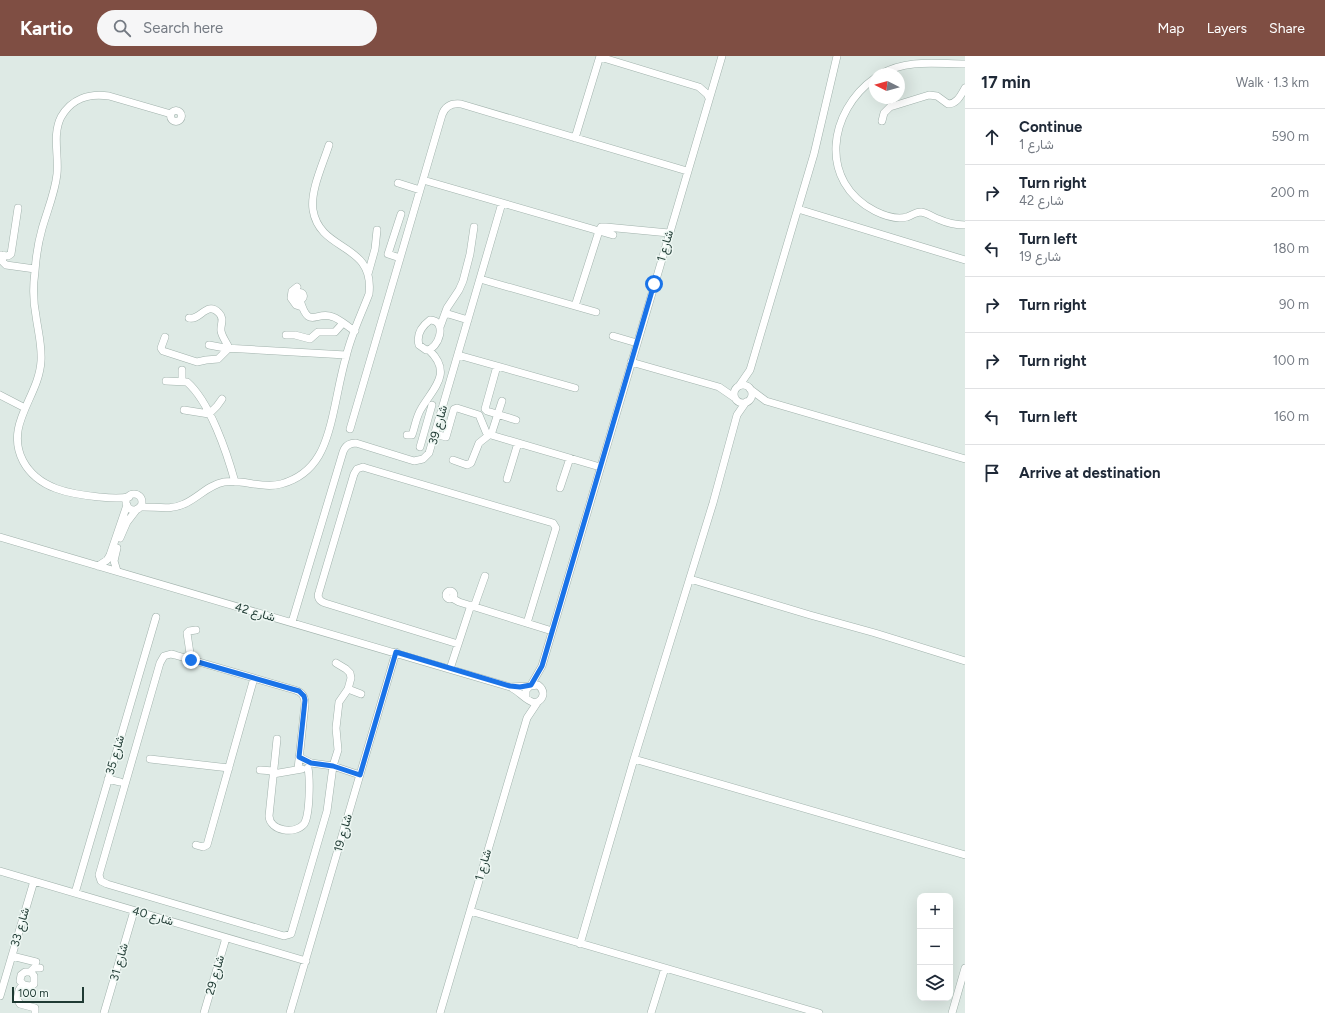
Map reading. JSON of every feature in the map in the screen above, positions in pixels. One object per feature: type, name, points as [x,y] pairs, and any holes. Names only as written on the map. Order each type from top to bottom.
[{"type":"street","name":"شارع 1","points":[[541,688],[542,666],[552,631],[722,56]]},
{"type":"street","points":[[580,944],[634,759],[690,579],[737,415],[751,396],[750,370],[822,125],[837,56]]},
{"type":"street","points":[[575,138],[600,57],[699,87],[707,94],[709,98]]},
{"type":"street","points":[[893,68],[912,63],[965,64]]},
{"type":"street","points":[[869,82],[862,87],[845,109],[838,130],[836,152],[845,183],[858,200],[874,210],[888,216],[901,218],[923,212],[945,222],[965,225]]},
{"type":"street","points":[[882,121],[884,113],[890,107],[929,95],[937,96],[948,104],[953,104],[965,88]]},
{"type":"street","points":[[128,501],[83,495],[63,491],[47,485],[29,470],[23,461],[17,441],[20,420],[36,386],[41,363],[41,351],[34,300],[35,269],[39,242],[56,183],[56,134],[58,125],[66,109],[79,99],[89,95],[99,94],[171,114]]},
{"type":"street","points":[[350,429],[444,112],[452,105],[461,104],[687,171]]},
{"type":"street","points":[[128,501],[130,508],[140,506],[167,508],[183,505],[215,485],[223,482],[235,482],[261,486],[280,485],[297,478],[305,472],[314,464],[321,454],[326,442],[346,355],[369,294],[370,285],[365,266],[360,259],[331,240],[322,232],[316,222],[313,210],[313,199],[329,145]]},
{"type":"street","points":[[423,180],[613,235]]},
{"type":"street","points":[[398,183],[420,190]]},
{"type":"street","name":"شارع 39","points":[[292,622],[346,446],[356,443],[410,459],[419,460],[423,459],[429,453],[502,203]]},
{"type":"street","points":[[18,208],[11,254],[8,256],[1,255],[3,262],[6,265],[35,269]]},
{"type":"street","points":[[798,209],[965,260]]},
{"type":"street","points":[[388,253],[401,214]]},
{"type":"street","points":[[575,306],[598,231],[601,228],[606,226],[669,233]]},
{"type":"street","points":[[429,350],[438,340],[440,327],[449,303],[461,286],[470,254],[474,227]]},
{"type":"street","points":[[368,274],[375,249],[377,230]]},
{"type":"street","points":[[375,249],[400,258]]},
{"type":"street","points":[[480,279],[596,312]]},
{"type":"street","points":[[299,295],[303,311],[309,316],[317,318],[332,316],[355,331]]},
{"type":"street","points":[[189,318],[195,318],[204,310],[208,309],[216,311],[222,316],[221,331],[229,348]]},
{"type":"street","points":[[468,320],[445,313],[430,320],[422,327],[418,338],[418,343],[420,347],[429,350],[438,360],[441,372],[437,385],[419,412],[410,435],[434,438],[446,437],[454,409],[457,408],[479,415],[486,432],[490,435],[600,467]]},
{"type":"street","points":[[430,320],[437,322],[440,327]]},
{"type":"street","points":[[286,335],[296,334],[310,340],[321,332],[335,332],[343,323]]},
{"type":"street","points":[[613,336],[637,342]]},
{"type":"street","points":[[165,338],[161,348],[162,351],[194,362],[218,359],[229,348]]},
{"type":"street","points":[[209,345],[229,348],[346,355]]},
{"type":"street","points":[[458,355],[575,388]]},
{"type":"street","points":[[631,362],[718,387],[740,403],[766,401],[965,459]]},
{"type":"street","points":[[497,366],[485,408],[486,410],[516,420]]},
{"type":"street","points":[[182,370],[182,381]]},
{"type":"street","points":[[737,415],[734,393],[750,370]]},
{"type":"street","points":[[166,381],[188,382],[198,394],[225,447],[235,482]]},
{"type":"street","points":[[718,387],[746,386],[766,401]]},
{"type":"street","points":[[0,395],[25,408]]},
{"type":"street","points":[[209,414],[222,399]]},
{"type":"street","points":[[453,460],[468,465],[471,463],[479,443],[490,435],[502,401]]},
{"type":"street","points":[[420,447],[432,405]]},
{"type":"street","points":[[184,410],[209,414]]},
{"type":"street","points":[[507,479],[518,443]]},
{"type":"street","points":[[560,488],[570,458]]},
{"type":"street","points":[[458,644],[324,603],[320,600],[318,594],[354,474],[357,469],[363,467],[553,523],[555,525],[555,531],[527,623]]},
{"type":"street","points":[[98,566],[103,564],[110,555],[125,514],[128,501],[133,494],[138,495],[140,506],[127,522],[114,556],[117,571]]},
{"type":"street","name":"شارع 42","points":[[0,537],[510,686],[530,686]]},
{"type":"street","points":[[450,669],[472,606],[485,576]]},
{"type":"street","points":[[690,579],[965,660]]},
{"type":"street","points":[[452,598],[472,606],[552,631]]},
{"type":"street","name":"شارع 35","points":[[75,893],[156,618]]},
{"type":"street","points":[[191,660],[188,632],[196,630]]},
{"type":"street","name":"شارع 19","points":[[290,1013],[396,652]]},
{"type":"street","points":[[298,769],[305,704],[304,696],[299,691],[171,654],[164,656],[123,783],[99,875],[101,881],[286,936],[292,932],[327,811],[333,766],[338,750],[336,728],[339,702],[348,688],[351,678],[350,674],[344,667],[336,663]]},
{"type":"street","name":"شارع 1","points":[[530,686],[542,666]]},
{"type":"street","points":[[196,845],[203,847],[207,845],[254,678]]},
{"type":"street","points":[[538,685],[541,688],[543,697],[537,702],[532,703],[527,698],[526,692],[530,686],[538,685]]},
{"type":"street","name":"شارع 42","points":[[510,686],[527,698]]},
{"type":"street","points":[[348,688],[360,694]]},
{"type":"street","name":"شارع 1","points":[[527,698],[527,718]]},
{"type":"street","name":"شارع 1","points":[[440,1013],[527,718],[537,702]]},
{"type":"street","points":[[277,739],[270,820],[271,823],[277,828],[294,830],[301,827],[306,818],[310,782],[310,766]]},
{"type":"street","points":[[299,757],[310,766]]},
{"type":"street","points":[[150,759],[229,768]]},
{"type":"street","points":[[634,759],[965,855]]},
{"type":"street","points":[[260,770],[273,773],[310,766],[333,766],[360,775]]},
{"type":"street","points":[[108,779],[123,783]]},
{"type":"street","name":"شارع 40","points":[[0,871],[306,961]]},
{"type":"street","name":"شارع 33","points":[[0,996],[34,881]]},
{"type":"street","name":"شارع 31","points":[[104,1013],[134,910]]},
{"type":"street","points":[[470,911],[819,1013]]},
{"type":"street","name":"شارع 29","points":[[204,1013],[226,938]]},
{"type":"street","points":[[12,956],[38,965],[30,972],[23,973],[20,977]]},
{"type":"street","points":[[651,1013],[665,968]]},
{"type":"street","points":[[952,1013],[965,968]]},
{"type":"street","points":[[30,972],[34,976],[34,984],[31,986],[20,986],[17,1001],[20,1004],[35,1008],[35,1013]]},
{"type":"street","points":[[7,973],[20,977]]},
{"type":"street","points":[[20,977],[21,983],[24,985]]},
{"type":"route","points":[[191,660],[302,693],[305,704],[299,757],[311,763],[333,766],[360,775],[396,652],[510,686],[530,686],[542,666],[654,284]]}]
